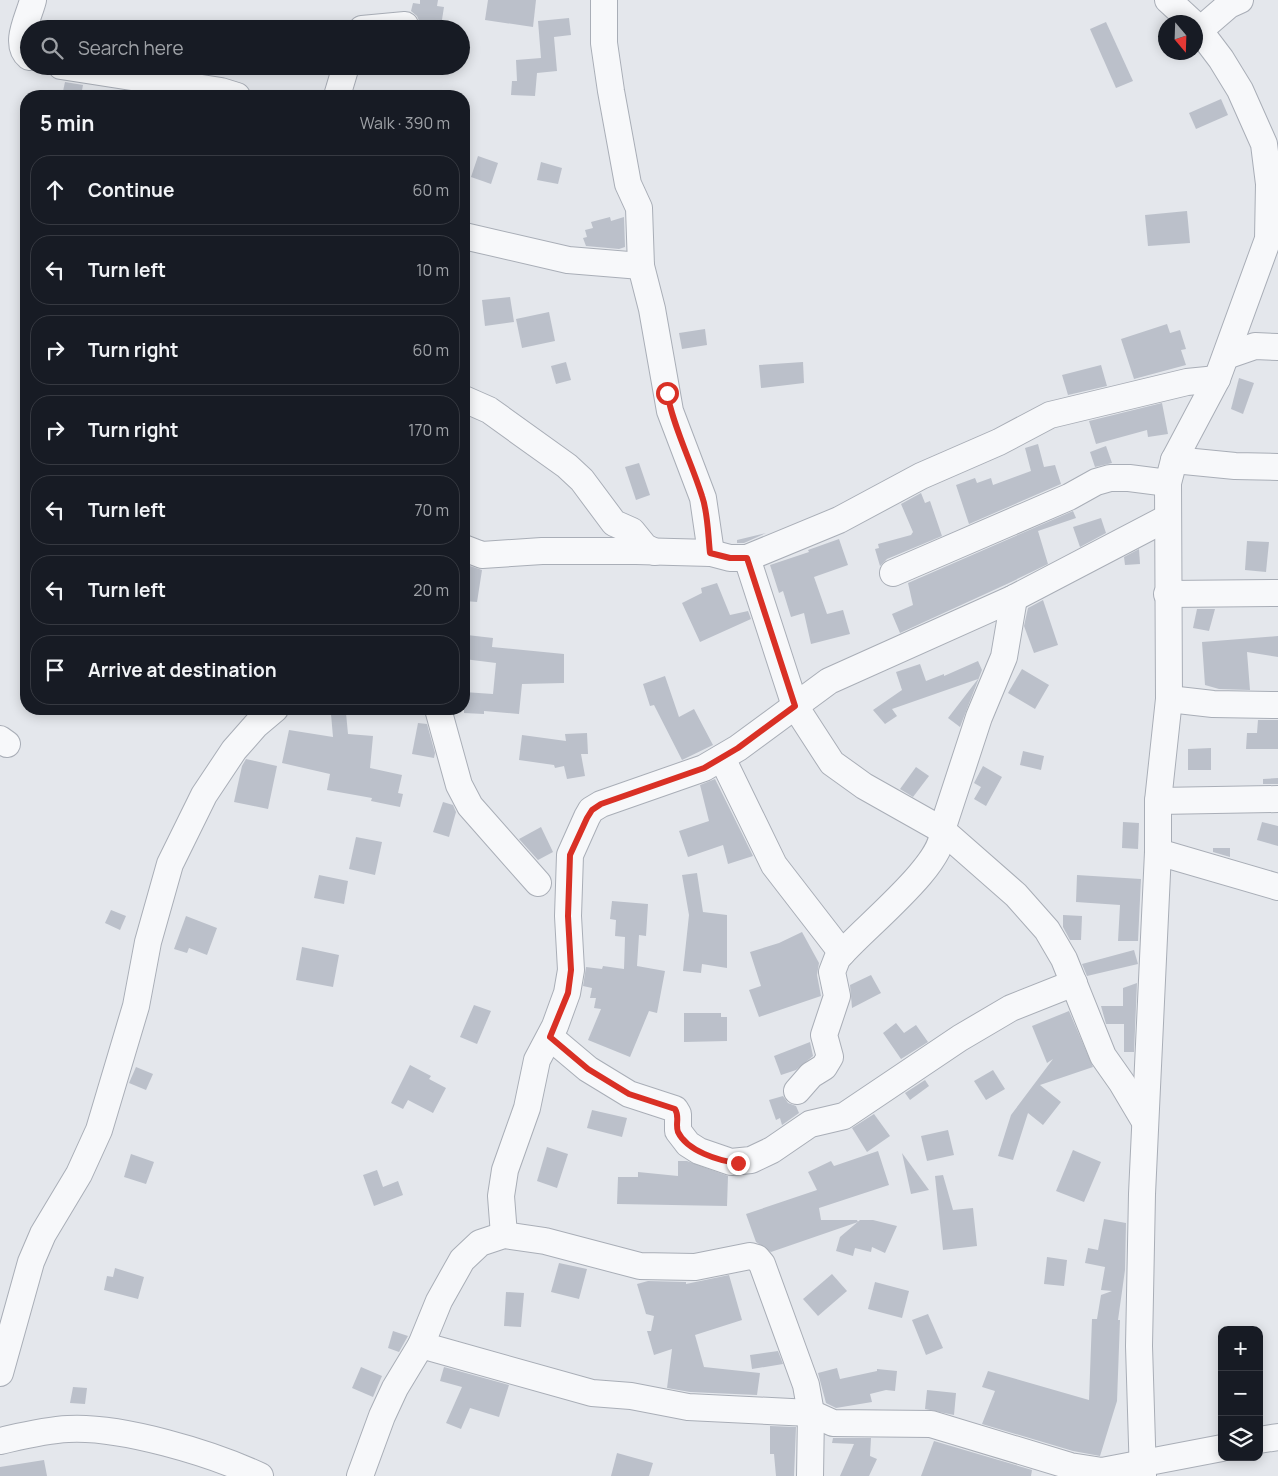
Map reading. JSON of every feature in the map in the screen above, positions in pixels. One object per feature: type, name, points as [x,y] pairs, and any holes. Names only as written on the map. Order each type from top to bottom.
[{"type":"street","points":[[28,20],[34,0]]},
{"type":"street","points":[[604,0],[604,43],[611,91],[628,184],[639,208],[641,266],[652,309],[670,411],[703,498],[710,553]]},
{"type":"street","points":[[1168,0],[1184,15]]},
{"type":"street","points":[[1203,22],[1240,0]]},
{"type":"street","points":[[1143,1470],[1139,1346],[1144,1120],[1158,852],[1158,801],[1169,699],[1167,518],[1171,471],[1222,368],[1273,238],[1269,184],[1271,139],[1203,36]]},
{"type":"street","points":[[119,75],[215,90]]},
{"type":"street","points":[[339,90],[343,75]]},
{"type":"street","points":[[470,237],[568,260],[641,266]]},
{"type":"street","points":[[470,550],[482,555],[501,556],[542,551],[710,553],[730,558],[747,558],[839,520],[921,476],[999,442],[1050,415],[1187,382],[1222,368],[1255,346],[1278,348]]},
{"type":"street","points":[[470,402],[489,410],[567,466],[582,480],[614,523],[632,530],[645,547],[655,552]]},
{"type":"street","points":[[892,573],[1069,497],[1096,482],[1171,471],[1235,466],[1278,467]]},
{"type":"street","points":[[504,1235],[501,1196],[505,1170],[527,1108],[538,1060],[550,1037],[568,993],[571,970],[568,916],[570,855],[592,810],[601,804],[704,768],[722,758],[829,681],[1014,598],[1167,518]]},
{"type":"street","points":[[747,558],[795,706],[832,763],[864,786],[942,830],[1016,895],[1041,923],[1064,959],[1103,1056],[1144,1120]]},
{"type":"street","points":[[1167,594],[1278,593]]},
{"type":"street","points":[[798,1091],[811,1075],[824,1067],[830,1057],[824,1036],[837,996],[833,970],[842,953],[915,881],[943,842],[942,830],[979,718],[1004,658],[1014,598]]},
{"type":"street","points":[[1169,699],[1213,704],[1278,705]]},
{"type":"street","points":[[0,1373],[31,1262],[43,1234],[79,1174],[99,1130],[136,1006],[148,942],[170,864],[204,795],[234,750],[256,725],[268,715]]},
{"type":"street","points":[[439,715],[447,748],[464,796],[470,806],[538,883]]},
{"type":"street","points":[[722,758],[774,865],[842,953]]},
{"type":"street","points":[[1158,801],[1278,799]]},
{"type":"street","points":[[1158,852],[1278,887]]},
{"type":"street","points":[[550,1037],[588,1069],[629,1094],[675,1109],[678,1114],[678,1131],[688,1144],[698,1151],[738,1163],[751,1160],[772,1150],[810,1124],[844,1116],[960,1038],[1011,1008],[1074,983]]},
{"type":"street","points":[[360,1476],[382,1416],[395,1388],[421,1345],[439,1301],[462,1260],[480,1243],[504,1235],[545,1241],[640,1266],[695,1267],[750,1256],[757,1258],[762,1264],[806,1385],[811,1413],[810,1476]]},
{"type":"street","points":[[421,1345],[592,1393],[630,1396],[688,1407],[811,1413],[833,1423],[931,1424],[1070,1466],[1102,1471],[1143,1470],[1218,1449]]},
{"type":"street","points":[[0,1440],[68,1429],[104,1431],[169,1444],[237,1465],[260,1476]]},
{"type":"street","points":[[1263,1439],[1278,1437]]},
{"type":"building","points":[[420,0],[438,0],[437,6],[444,7],[442,20],[419,20],[411,11],[413,3],[420,4]]},
{"type":"building","points":[[488,0],[536,0],[533,27],[485,20]]},
{"type":"building","points":[[569,18],[571,35],[554,37],[557,71],[537,73],[535,96],[511,95],[512,81],[517,81],[516,60],[541,58],[538,21]]},
{"type":"building","points":[[1106,22],[1133,81],[1116,88],[1090,29]]},
{"type":"building","points":[[65,82],[83,85],[82,90],[63,90]]},
{"type":"building","points":[[1221,99],[1228,115],[1196,129],[1189,113]]},
{"type":"building","points":[[478,156],[498,163],[491,184],[471,177]]},
{"type":"building","points":[[541,162],[562,168],[558,184],[537,180]]},
{"type":"building","points":[[1187,211],[1190,243],[1148,246],[1145,215]]},
{"type":"building","points":[[610,217],[611,221],[624,217],[625,247],[619,249],[586,246],[583,238],[587,237],[585,230],[593,228],[591,222]]},
{"type":"building","points":[[510,297],[514,322],[485,326],[482,300]]},
{"type":"building","points":[[549,312],[555,341],[522,348],[516,319]]},
{"type":"building","points":[[1167,324],[1170,333],[1180,330],[1186,349],[1181,350],[1186,365],[1134,379],[1121,339]]},
{"type":"building","points":[[705,329],[707,345],[682,349],[679,333]]},
{"type":"building","points":[[566,362],[571,380],[556,384],[551,366]]},
{"type":"building","points":[[803,362],[804,383],[761,388],[759,365]]},
{"type":"building","points":[[1101,365],[1107,386],[1068,395],[1062,375]]},
{"type":"building","points":[[1239,378],[1254,383],[1243,414],[1231,409]]},
{"type":"building","points":[[1162,403],[1168,434],[1148,437],[1147,430],[1096,444],[1089,421]]},
{"type":"building","points":[[1038,444],[1044,467],[1055,465],[1061,484],[969,524],[956,485],[975,478],[977,483],[991,478],[993,485],[1031,471],[1025,448]]},
{"type":"building","points":[[1106,446],[1112,463],[1095,467],[1090,452]]},
{"type":"building","points":[[639,463],[650,495],[636,500],[625,467]]},
{"type":"building","points":[[921,493],[925,503],[930,501],[942,536],[887,559],[880,566],[875,549],[879,548],[878,544],[911,535],[913,532],[901,504]]},
{"type":"building","points":[[1073,511],[1076,518],[1038,531],[1048,564],[900,633],[892,614],[913,605],[908,583]]},
{"type":"building","points":[[1101,518],[1106,533],[1080,547],[1073,527]]},
{"type":"building","points":[[766,533],[744,543],[737,543],[737,540]]},
{"type":"building","points":[[839,539],[848,565],[814,577],[827,614],[843,610],[850,634],[811,644],[804,613],[791,617],[783,591],[779,593],[770,565],[809,552],[808,550]]},
{"type":"building","points":[[1247,541],[1269,542],[1266,572],[1245,570]]},
{"type":"building","points":[[1139,549],[1140,564],[1125,565],[1124,557]]},
{"type":"building","points":[[470,566],[482,570],[477,602],[470,601]]},
{"type":"building","points":[[717,583],[730,615],[748,611],[751,619],[700,642],[682,603],[702,593],[701,588]]},
{"type":"building","points":[[1043,600],[1058,645],[1034,653],[1024,626],[1028,608]]},
{"type":"building","points":[[1197,609],[1215,609],[1209,631],[1193,628]]},
{"type":"building","points":[[470,635],[493,638],[492,647],[564,654],[564,683],[522,684],[519,714],[484,711],[484,714],[470,713],[470,692],[493,694],[496,663],[470,660]]},
{"type":"building","points":[[1278,636],[1278,657],[1247,652],[1250,690],[1219,689],[1205,685],[1202,642]]},
{"type":"building","points":[[978,661],[982,670],[960,727],[948,718],[978,679],[892,709],[897,716],[885,724],[873,710],[902,690],[896,672],[920,664],[926,681],[944,674],[944,676]]},
{"type":"building","points":[[1022,669],[1049,685],[1035,709],[1008,693]]},
{"type":"building","points":[[665,676],[679,717],[694,709],[713,745],[682,760],[654,705],[650,706],[643,684]]},
{"type":"building","points":[[331,715],[346,715],[348,734],[373,736],[370,768],[402,775],[398,793],[403,794],[400,807],[371,801],[372,798],[327,790],[330,774],[282,763],[289,730],[333,737]]},
{"type":"building","points":[[1258,720],[1278,720],[1278,749],[1246,749],[1247,733],[1257,733]]},
{"type":"building","points":[[418,723],[427,724],[435,753],[434,758],[412,754]]},
{"type":"building","points":[[587,733],[588,754],[581,754],[585,776],[567,779],[564,766],[555,768],[554,765],[519,760],[522,735],[566,741],[565,734]]},
{"type":"building","points":[[1211,748],[1211,770],[1188,770],[1188,749]]},
{"type":"building","points":[[1023,751],[1044,756],[1041,770],[1020,765]]},
{"type":"building","points":[[246,759],[277,766],[268,809],[234,802],[242,766]]},
{"type":"building","points":[[983,766],[1002,777],[986,806],[974,799],[981,787],[974,783]]},
{"type":"building","points":[[916,767],[929,776],[913,797],[900,789]]},
{"type":"building","points":[[1278,778],[1278,784],[1263,784],[1263,779]]},
{"type":"building","points":[[715,779],[753,856],[728,864],[723,845],[688,857],[679,831],[709,821],[700,785]]},
{"type":"building","points":[[443,802],[453,805],[456,812],[449,837],[433,832]]},
{"type":"building","points":[[1123,822],[1139,823],[1138,849],[1122,848]]},
{"type":"building","points":[[1262,822],[1278,826],[1278,846],[1257,840]]},
{"type":"building","points":[[541,827],[553,852],[538,860],[519,839]]},
{"type":"building","points":[[356,837],[382,842],[375,875],[349,869]]},
{"type":"building","points":[[1213,848],[1230,848],[1230,857],[1213,852]]},
{"type":"building","points":[[697,873],[703,912],[727,915],[727,968],[702,964],[701,973],[683,971],[689,915],[682,875]]},
{"type":"building","points":[[319,875],[348,881],[344,904],[314,898]]},
{"type":"building","points":[[1077,875],[1141,879],[1138,941],[1118,941],[1120,905],[1076,902]]},
{"type":"building","points":[[612,901],[648,904],[646,936],[639,935],[637,966],[665,971],[657,1013],[649,1011],[630,1057],[588,1040],[601,1009],[594,1008],[596,998],[590,998],[592,988],[583,986],[586,967],[602,969],[603,966],[624,969],[625,937],[615,936],[616,920],[610,919]]},
{"type":"building","points":[[111,910],[126,916],[120,930],[105,923]]},
{"type":"building","points":[[1063,915],[1082,916],[1081,940],[1070,940],[1063,927]]},
{"type":"building","points":[[186,916],[217,928],[207,955],[189,948],[187,953],[174,949]]},
{"type":"building","points":[[802,932],[819,963],[817,975],[821,996],[759,1017],[749,990],[761,986],[750,952],[779,943]]},
{"type":"building","points":[[302,947],[339,955],[333,987],[296,980]]},
{"type":"building","points":[[1134,950],[1138,964],[1087,976],[1082,964]]},
{"type":"building","points":[[871,975],[881,993],[852,1008],[850,985]]},
{"type":"building","points":[[1137,983],[1134,1052],[1124,1052],[1124,1024],[1106,1024],[1101,1006],[1123,1006],[1123,988]]},
{"type":"building","points":[[474,1005],[491,1011],[477,1044],[460,1037]]},
{"type":"building","points":[[1069,1011],[1093,1067],[1040,1085],[1061,1102],[1043,1125],[1028,1113],[1013,1160],[998,1156],[1011,1115],[1053,1059],[1047,1063],[1032,1026]]},
{"type":"building","points":[[684,1013],[721,1013],[721,1017],[727,1017],[727,1041],[684,1042]]},
{"type":"building","points":[[896,1023],[904,1033],[916,1025],[928,1042],[901,1059],[883,1033]]},
{"type":"building","points":[[810,1042],[813,1056],[796,1070],[781,1075],[774,1056]]},
{"type":"building","points":[[410,1065],[431,1076],[429,1079],[446,1088],[433,1113],[408,1100],[403,1109],[391,1103]]},
{"type":"building","points":[[136,1067],[153,1074],[146,1090],[129,1083]]},
{"type":"building","points":[[993,1070],[1005,1089],[986,1100],[974,1081]]},
{"type":"building","points":[[925,1080],[929,1086],[910,1100],[905,1093]]},
{"type":"building","points":[[783,1096],[788,1103],[796,1106],[799,1113],[782,1125],[780,1118],[776,1120],[769,1100]]},
{"type":"building","points":[[592,1110],[627,1118],[622,1137],[587,1128]]},
{"type":"building","points":[[874,1114],[890,1136],[867,1152],[852,1128]]},
{"type":"building","points":[[948,1130],[954,1155],[927,1161],[921,1136]]},
{"type":"building","points":[[547,1147],[568,1154],[557,1188],[537,1181]]},
{"type":"building","points":[[1073,1150],[1101,1162],[1084,1202],[1056,1191]]},
{"type":"building","points":[[878,1151],[889,1185],[819,1208],[821,1220],[857,1220],[858,1222],[771,1252],[756,1242],[746,1214],[817,1190],[808,1172],[831,1161],[834,1166]]},
{"type":"building","points":[[902,1153],[929,1190],[911,1194]]},
{"type":"building","points":[[131,1154],[154,1162],[146,1184],[124,1177]]},
{"type":"building","points":[[678,1161],[687,1161],[728,1176],[727,1206],[617,1204],[618,1177],[638,1177],[638,1172],[678,1176]]},
{"type":"building","points":[[377,1170],[383,1187],[398,1181],[403,1195],[374,1206],[363,1175]]},
{"type":"building","points":[[943,1175],[953,1210],[973,1208],[977,1246],[943,1250],[935,1176]]},
{"type":"building","points":[[1104,1219],[1126,1223],[1125,1270],[1118,1320],[1120,1320],[1117,1401],[1100,1456],[1073,1451],[982,1424],[995,1391],[982,1387],[988,1371],[1089,1400],[1092,1319],[1097,1319],[1101,1295],[1112,1291],[1101,1290],[1105,1267],[1085,1263],[1088,1248],[1098,1250]]},
{"type":"building","points":[[860,1220],[873,1220],[897,1226],[885,1253],[872,1247],[871,1252],[855,1248],[853,1256],[836,1251],[840,1237]]},
{"type":"building","points":[[1047,1257],[1067,1260],[1064,1286],[1044,1284]]},
{"type":"building","points":[[559,1263],[587,1269],[579,1299],[551,1292]]},
{"type":"building","points":[[115,1268],[144,1277],[138,1299],[104,1290],[107,1276],[113,1277]]},
{"type":"building","points":[[832,1274],[847,1291],[818,1316],[803,1299]]},
{"type":"building","points":[[729,1275],[742,1320],[695,1335],[704,1367],[760,1373],[757,1395],[690,1392],[667,1388],[672,1349],[654,1355],[647,1331],[651,1331],[654,1316],[646,1314],[637,1284],[648,1281],[686,1282],[686,1284]]},
{"type":"building","points":[[875,1282],[909,1291],[902,1318],[868,1309]]},
{"type":"building","points":[[506,1292],[524,1293],[521,1327],[504,1326]]},
{"type":"building","points":[[928,1314],[943,1348],[926,1355],[912,1320]]},
{"type":"building","points":[[393,1331],[408,1336],[399,1352],[388,1348]]},
{"type":"building","points":[[778,1351],[783,1364],[752,1369],[750,1355]]},
{"type":"building","points":[[361,1367],[382,1376],[373,1397],[352,1388]]},
{"type":"building","points":[[444,1367],[509,1385],[499,1417],[470,1408],[461,1429],[446,1423],[462,1387],[440,1381]]},
{"type":"building","points":[[837,1368],[840,1379],[877,1371],[877,1369],[897,1371],[895,1391],[886,1390],[870,1394],[872,1402],[836,1408],[826,1403],[818,1373]]},
{"type":"building","points":[[73,1387],[87,1388],[85,1404],[70,1403]]},
{"type":"building","points":[[927,1390],[956,1393],[954,1415],[925,1409]]},
{"type":"building","points":[[770,1426],[796,1427],[794,1476],[776,1476],[774,1454],[770,1454]]},
{"type":"building","points":[[833,1438],[871,1438],[870,1456],[877,1459],[869,1476],[840,1476],[854,1444],[832,1443]]},
{"type":"building","points":[[934,1441],[1032,1470],[1031,1476],[921,1476]]},
{"type":"building","points":[[617,1453],[653,1463],[649,1476],[611,1476]]},
{"type":"building","points":[[44,1460],[47,1476],[0,1476],[0,1467]]},
{"type":"route","points":[[667,393],[670,411],[703,498],[710,553],[730,558],[747,558],[795,706],[738,748],[704,768],[601,804],[592,810],[570,855],[568,916],[571,970],[568,993],[550,1037],[588,1069],[611,1081],[622,1090],[675,1109],[678,1114],[678,1131],[682,1138],[698,1151],[738,1163]]}]
